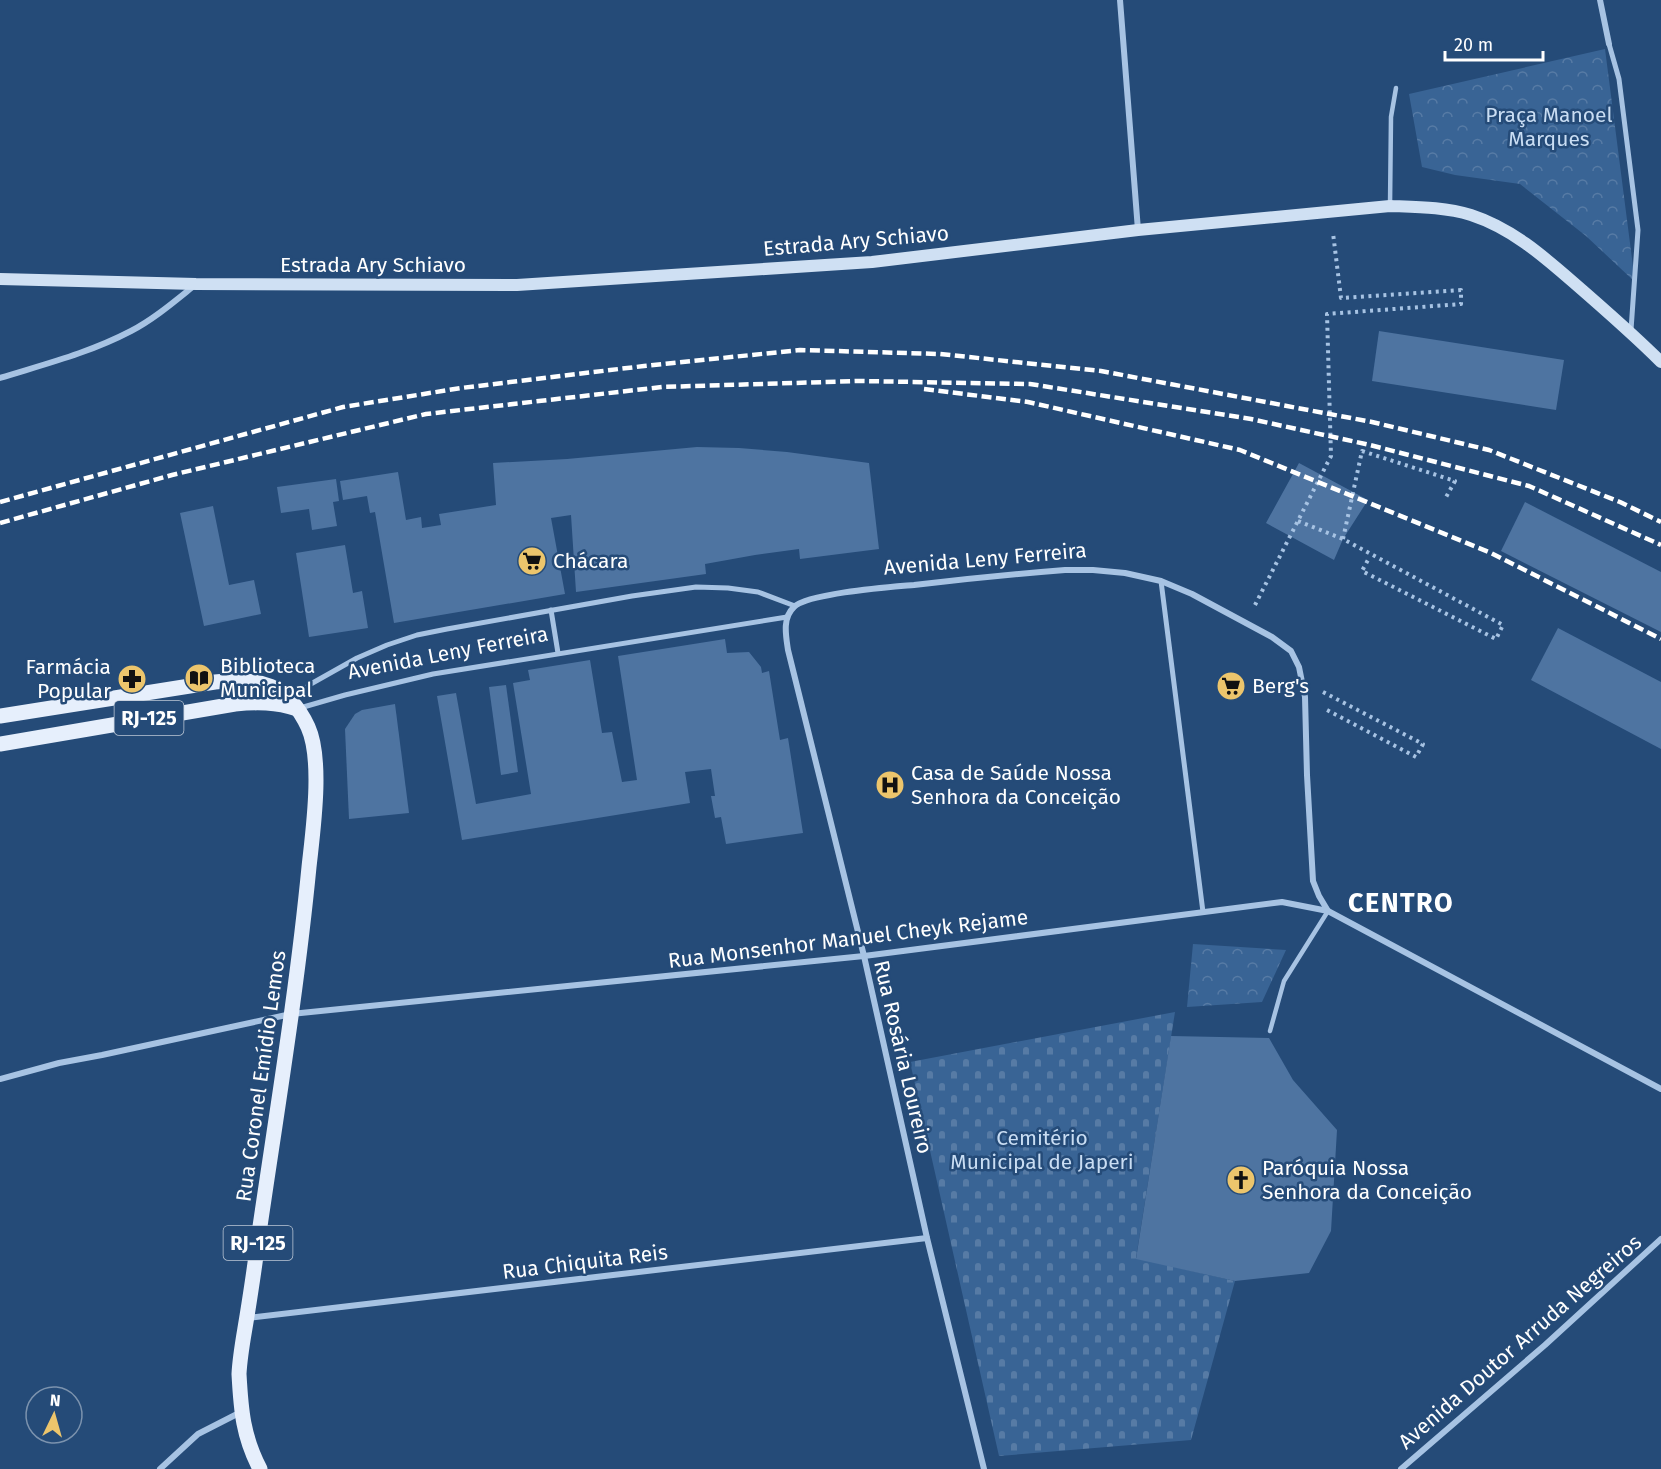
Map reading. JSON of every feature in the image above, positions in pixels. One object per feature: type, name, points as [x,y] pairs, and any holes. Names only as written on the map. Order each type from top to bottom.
[{"type":"main road","name":"Estrada Ary Schiavo","points":[[0,279],[196,284],[517,285],[872,262],[1138,230],[1390,206],[1451,210],[1493,223],[1532,247],[1661,362]]},
{"type":"main road","name":"RJ-125","points":[[0,716],[230,680],[264,683],[291,701]]},
{"type":"main road","name":"Avenida Leny Ferreira","points":[[0,744],[235,704],[267,702],[280,704],[291,701]]},
{"type":"main road","name":"Rua Coronel Emídio Lemos","points":[[260,1469],[250,1448],[241,1412],[238,1374],[291,1014],[308,885],[315,790],[314,745],[308,728],[291,701]]},
{"type":"street","points":[[1120,0],[1138,230]]},
{"type":"street","points":[[1600,0],[1619,79],[1638,230],[1630,332]]},
{"type":"street","points":[[0,378],[88,351],[133,330],[165,309],[196,284]]},
{"type":"street","name":"Avenida Leny Ferreira","points":[[291,701],[320,678],[357,658],[387,645],[427,633],[663,591],[696,587],[728,588],[758,592],[795,606],[807,600],[851,592],[1065,570],[1125,573],[1161,581],[1192,594],[1272,637],[1291,651],[1301,672],[1305,697],[1313,881],[1318,896],[1328,911]]},
{"type":"street","points":[[1161,581],[1203,912]]},
{"type":"street","points":[[787,617],[795,606]]},
{"type":"street","points":[[551,610],[558,652]]},
{"type":"street","name":"Avenida Leny Ferreira","points":[[291,701],[345,695],[423,676],[558,652],[787,617]]},
{"type":"street","name":"Rua Rosária Loureiro","points":[[787,617],[788,650],[864,956],[927,1238],[984,1469]]},
{"type":"street","name":"Rua Monsenhor Manuel Cheyk Rejame","points":[[0,1079],[59,1063],[291,1014],[864,956],[1282,902],[1328,911],[1661,1089]]},
{"type":"street","name":"Rua Chiquita Reis","points":[[247,1318],[927,1238]]},
{"type":"street","name":"Avenida Doutor Arruda Negreiros","points":[[1401,1469],[1545,1345],[1661,1239]]},
{"type":"street","points":[[160,1469],[198,1434],[241,1412]]},
{"type":"lane","points":[[1390,206],[1391,117],[1396,88]]},
{"type":"lane","points":[[1270,1031],[1284,981],[1328,911]]},
{"type":"path","points":[[1253,608],[1331,456],[1327,314],[1461,304],[1461,290],[1341,298],[1330,212]]},
{"type":"path","points":[[1343,539],[1362,451],[1455,481],[1446,499]]},
{"type":"path","points":[[1298,521],[1343,539],[1503,626],[1496,639],[1362,571],[1369,558]]},
{"type":"path","points":[[1315,704],[1416,757],[1423,744],[1322,692]]},
{"type":"green space","name":"Praça Manoel Marques","points":[[1605,49],[1635,282],[1586,236],[1520,184],[1455,175],[1422,167],[1409,94]]},
{"type":"green space","points":[[1193,944],[1286,950],[1262,1002],[1187,1007]]},
{"type":"green space","name":"Cemitério Municipal de Japeri","points":[[1175,1012],[1136,1258],[1235,1281],[1191,1440],[999,1456],[910,1062]]},
{"type":"building","points":[[1379,331],[1564,360],[1556,410],[1372,381]]},
{"type":"building","points":[[697,447],[787,452],[869,463],[879,549],[800,559],[799,549],[755,555],[705,564],[706,574],[576,592],[571,515],[551,518],[565,594],[394,623],[375,512],[370,513],[367,496],[343,500],[340,481],[398,472],[406,520],[421,517],[422,528],[441,525],[439,514],[496,505],[493,463]]},
{"type":"building","points":[[1299,463],[1368,500],[1343,539],[1334,560],[1266,523]]},
{"type":"building","points":[[336,479],[339,501],[333,502],[337,526],[312,530],[309,509],[281,513],[277,487]]},
{"type":"building","points":[[1525,502],[1661,572],[1661,632],[1501,551]]},
{"type":"building","points":[[213,506],[229,585],[254,580],[261,614],[204,626],[180,513]]},
{"type":"building","points":[[345,545],[353,593],[362,591],[368,628],[309,637],[296,553]]},
{"type":"building","points":[[1558,628],[1661,682],[1661,749],[1531,680]]},
{"type":"building","points":[[725,639],[727,653],[749,652],[761,667],[762,673],[769,671],[780,740],[788,738],[803,833],[726,844],[721,817],[715,818],[711,796],[715,796],[711,769],[685,772],[690,803],[462,840],[437,696],[456,693],[476,804],[531,794],[513,683],[530,680],[528,670],[590,660],[602,733],[612,732],[622,782],[637,780],[618,656]]},
{"type":"building","points":[[506,685],[518,772],[501,775],[489,687]]},
{"type":"building","points":[[395,704],[409,813],[349,819],[345,729],[355,714],[362,710]]},
{"type":"building","name":"Paróquia Nossa Senhora da Conceição","points":[[1171,1036],[1269,1038],[1293,1080],[1337,1130],[1331,1231],[1309,1273],[1235,1281],[1136,1259]]},
{"type":"railway","points":[[0,502],[343,407],[461,388],[800,350],[940,354],[1101,371],[1372,422],[1489,450],[1620,502],[1661,522]]},
{"type":"railway","points":[[0,523],[172,475],[426,414],[662,387],[858,381],[1030,384],[1251,419],[1370,445],[1529,486],[1661,545]]},
{"type":"railway","points":[[924,389],[1028,402],[1240,450],[1491,553],[1661,639]]},
{"type":"place","name":"Chácara","points":[[532,561]]},
{"type":"place","name":"Biblioteca Municipal","points":[[199,678]]},
{"type":"place","name":"Farmácia Popular","points":[[132,679]]},
{"type":"place","name":"Berg's","points":[[1231,686]]},
{"type":"place","name":"Casa de Saúde Nossa Senhora da Conceição","points":[[890,785]]},
{"type":"place","name":"Paróquia Nossa Senhora da Conceição","points":[[1241,1180]]},
{"type":"district","name":"CENTRO","points":[[1401,903]]}]
